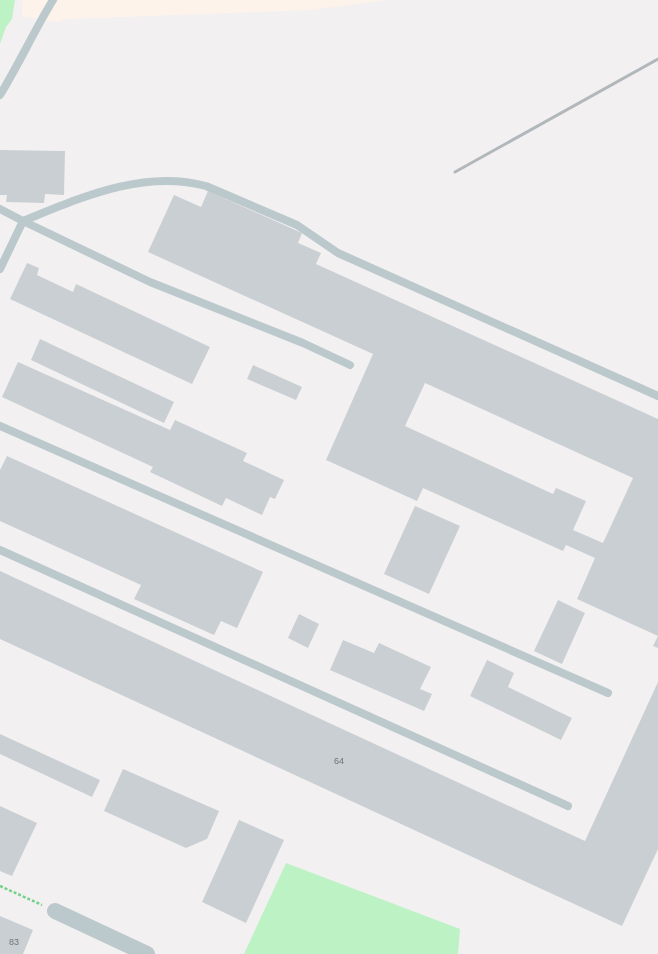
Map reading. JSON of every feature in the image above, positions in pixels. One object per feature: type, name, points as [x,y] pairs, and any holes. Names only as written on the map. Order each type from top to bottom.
[{"type":"street","points":[[55,911],[147,954]]},
{"type":"lane","points":[[0,95],[16,70],[40,20],[53,0]]},
{"type":"lane","points":[[0,269],[23,221],[84,196],[129,185],[165,180],[192,182],[206,186],[297,225],[338,253],[658,396]]},
{"type":"lane","points":[[0,209],[150,282],[296,341],[350,366]]},
{"type":"lane","points":[[0,426],[608,693]]},
{"type":"lane","points":[[0,550],[568,806]]},
{"type":"path","points":[[0,886],[55,911]]},
{"type":"shaded area","points":[[23,0],[386,0],[310,10],[66,19],[57,22],[22,16]]},
{"type":"green space","points":[[0,0],[15,0],[12,19],[6,27],[0,44]]},
{"type":"green space","points":[[286,863],[460,929],[458,954],[244,954]]},
{"type":"building","points":[[0,150],[65,151],[64,195],[45,194],[44,203],[6,202],[7,195],[0,195]]},
{"type":"building","points":[[208,191],[302,233],[298,243],[321,253],[316,264],[658,419],[658,636],[577,599],[595,558],[566,545],[563,551],[423,488],[417,501],[326,460],[373,354],[148,252],[174,195],[201,207]],"holes":[[[425,383],[633,478],[603,543],[573,530],[586,501],[556,488],[553,494],[405,426]]]},
{"type":"building","points":[[27,263],[39,268],[37,275],[73,292],[76,284],[210,347],[192,384],[10,299]]},
{"type":"building","points":[[40,339],[174,402],[164,423],[31,360]]},
{"type":"building","points":[[18,362],[170,430],[175,420],[247,453],[243,461],[284,480],[275,499],[270,497],[262,515],[226,498],[222,506],[150,472],[153,467],[2,397]]},
{"type":"building","points":[[253,365],[302,387],[296,400],[247,379]]},
{"type":"building","points":[[7,456],[263,572],[237,628],[221,621],[214,635],[134,599],[141,585],[0,521],[0,470]]},
{"type":"building","points":[[415,506],[460,526],[429,594],[384,574]]},
{"type":"building","points":[[0,571],[585,841],[658,682],[658,849],[622,926],[0,639]]},
{"type":"building","points":[[558,600],[585,613],[562,664],[534,651]]},
{"type":"building","points":[[299,614],[319,624],[308,648],[288,638]]},
{"type":"building","points":[[658,636],[658,648],[653,646]]},
{"type":"building","points":[[343,640],[374,653],[379,643],[431,667],[420,689],[432,694],[424,711],[330,670]]},
{"type":"building","points":[[487,660],[514,673],[508,687],[572,718],[561,740],[470,696]]},
{"type":"building","points":[[0,734],[100,780],[92,797],[0,754]]},
{"type":"building","points":[[123,769],[219,811],[207,839],[186,848],[104,811]]},
{"type":"building","points":[[0,806],[37,823],[12,876],[0,871]]},
{"type":"building","points":[[239,820],[284,840],[246,923],[202,902]]},
{"type":"building","points":[[0,916],[33,930],[23,954],[0,954]]},
{"type":"railway","points":[[455,172],[658,59]]}]
